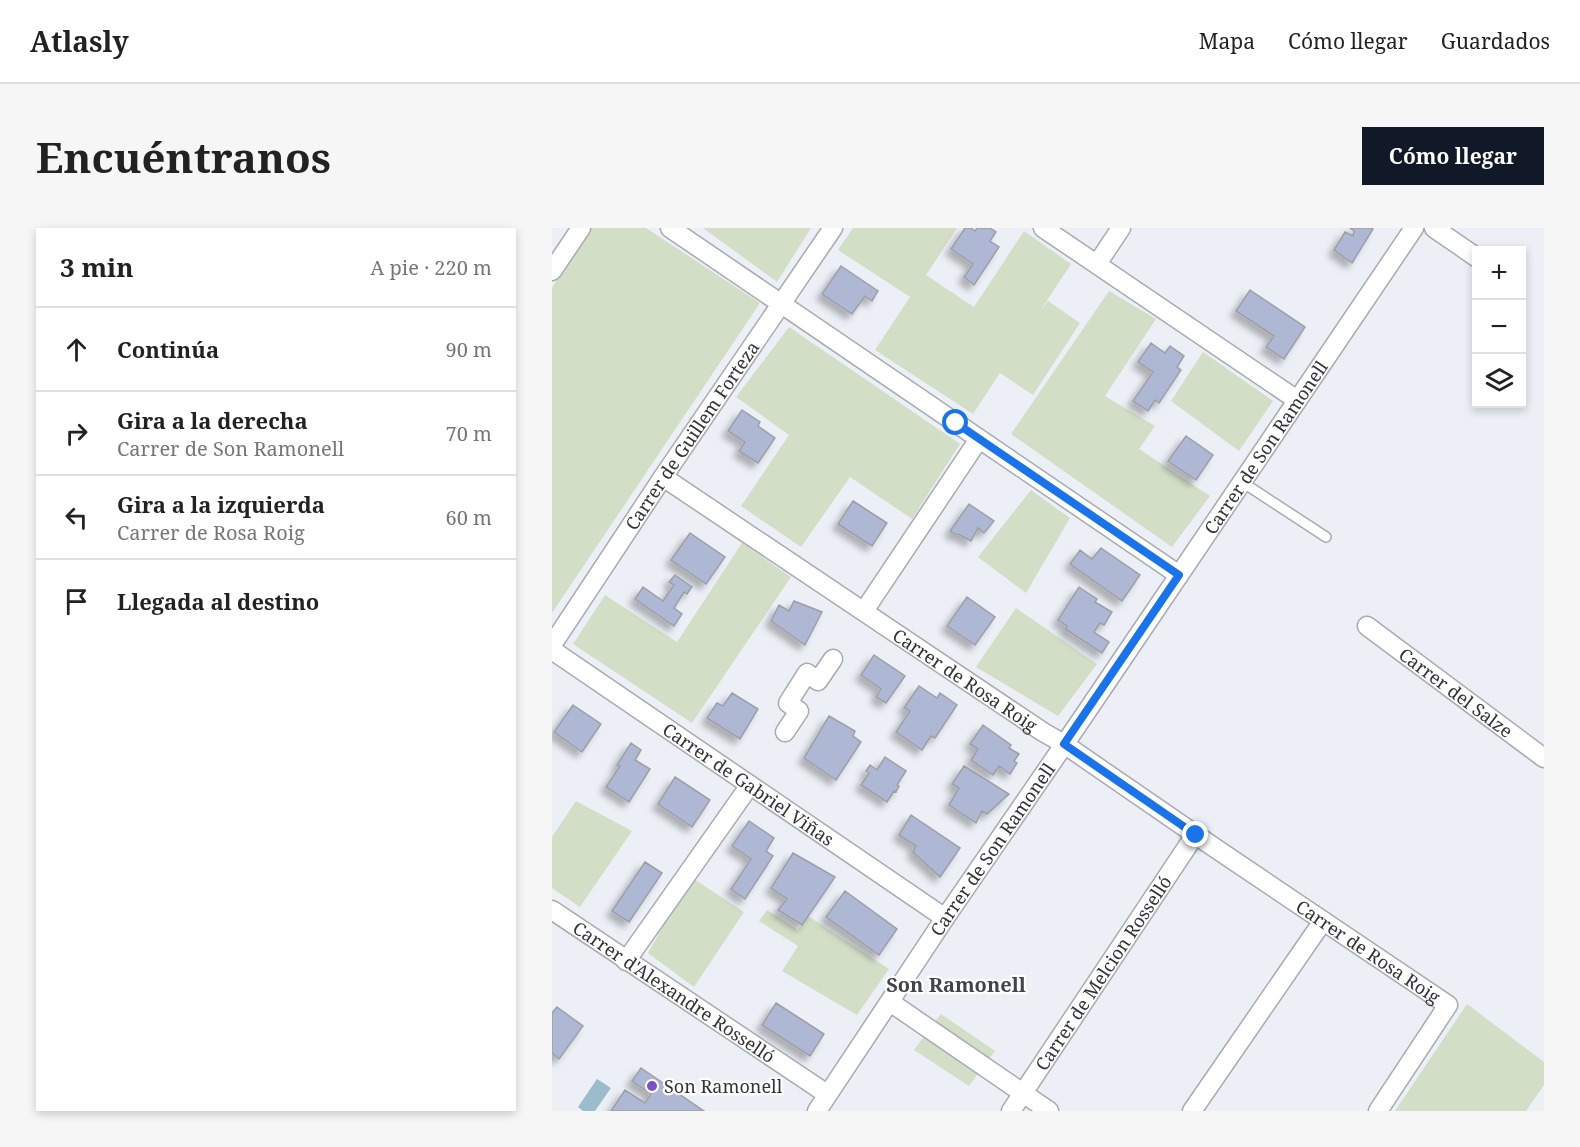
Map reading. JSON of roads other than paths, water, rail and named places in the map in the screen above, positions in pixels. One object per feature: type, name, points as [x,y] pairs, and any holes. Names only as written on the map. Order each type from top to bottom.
[{"type":"street","points":[[552,271],[581,228]]},
{"type":"street","points":[[670,228],[1179,575]]},
{"type":"street","name":"Carrer de Guillem Forteza","points":[[552,645],[663,477],[834,228]]},
{"type":"street","points":[[1043,228],[1298,400]]},
{"type":"street","points":[[1097,264],[1121,228]]},
{"type":"street","points":[[1434,228],[1472,254]]},
{"type":"street","name":"Carrer de Son Ramonell","points":[[817,1111],[945,918],[1298,400],[1410,229]]},
{"type":"street","points":[[864,611],[978,439]]},
{"type":"street","name":"Carrer de Rosa Roig","points":[[663,477],[1064,744],[1448,1005],[1378,1111]]},
{"type":"street","name":"Carrer del Salze","points":[[1367,626],[1544,758]]},
{"type":"street","name":"Carrer de Gabriel Viñas","points":[[552,650],[945,918]]},
{"type":"street","points":[[785,732],[799,711],[788,703],[807,674],[818,681],[833,659]]},
{"type":"street","points":[[626,961],[750,785]]},
{"type":"street","name":"Carrer de Melcion Rosselló","points":[[1011,1111],[1196,835]]},
{"type":"street","name":"Carrer d'Alexandre Rosselló","points":[[552,910],[827,1094]]},
{"type":"street","points":[[1192,1111],[1323,921]]},
{"type":"street","points":[[890,1002],[1049,1111]]},
{"type":"lane","points":[[1242,482],[1326,537]]},
{"type":"water","points":[[597,1079],[611,1088],[595,1111],[583,1111],[578,1107]]},
{"type":"place","name":"Son Ramonell","points":[[652,1086]]},
{"type":"district","name":"Son Ramonell","points":[[956,984]]}]
